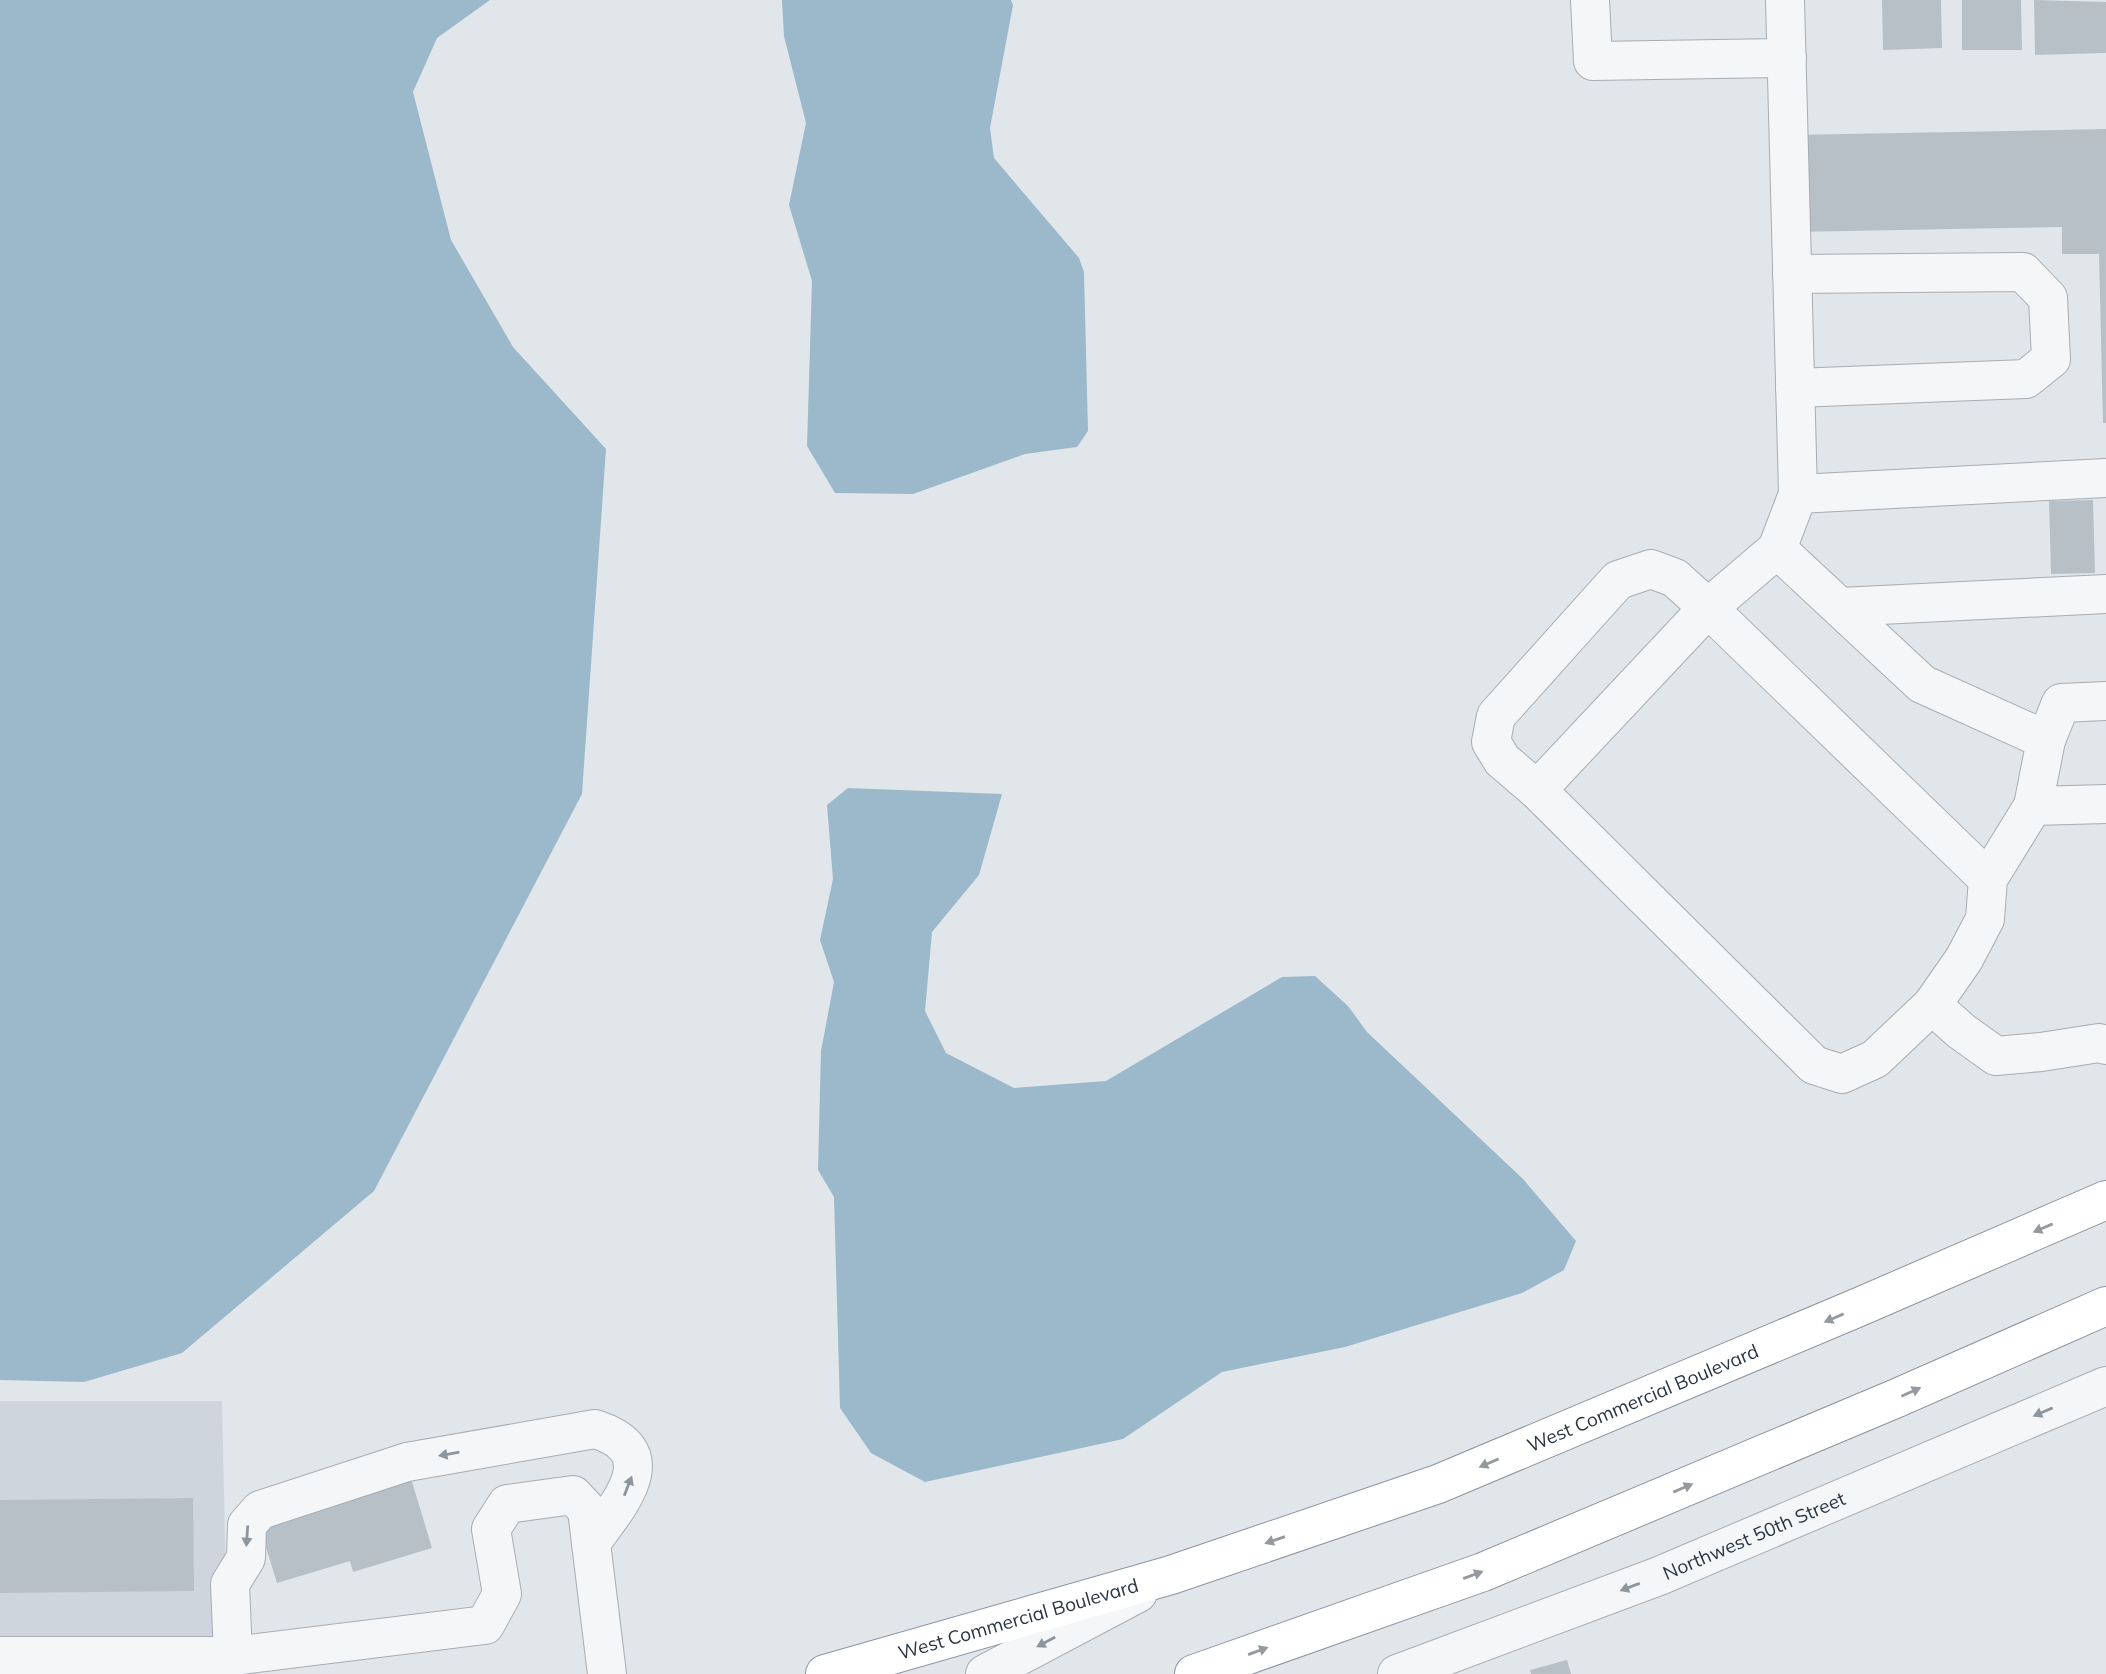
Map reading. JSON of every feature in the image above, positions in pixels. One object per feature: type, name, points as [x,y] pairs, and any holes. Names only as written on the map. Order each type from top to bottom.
[{"type":"highway","name":"West Commercial Boulevard","points":[[825,1674],[1171,1575],[1438,1484],[2106,1200]]},
{"type":"highway","points":[[1194,1674],[1483,1572],[1897,1398],[2106,1306]]},
{"type":"street","points":[[1590,0],[1593,61],[1787,58]]},
{"type":"street","points":[[1537,790],[1708,608],[1777,549],[1798,494],[1785,0]]},
{"type":"street","points":[[1792,274],[2023,272],[2048,298],[2051,359],[2026,379],[1795,388]]},
{"type":"street","points":[[1798,494],[2106,478]]},
{"type":"street","points":[[1777,549],[1922,684],[2046,740]]},
{"type":"street","points":[[1988,879],[1708,608],[1675,578],[1651,569],[1618,580],[1496,716],[1491,742],[1502,760],[1537,790],[1814,1065],[1842,1074],[1875,1059],[1932,1005],[1964,959],[1985,919],[1988,879],[2033,806],[2046,740],[2061,703],[2106,701]]},
{"type":"street","points":[[1840,607],[2106,594]]},
{"type":"street","points":[[2033,806],[2106,804]]},
{"type":"street","points":[[1932,1005],[1961,1031],[1996,1056],[2099,1043],[2106,1045]]},
{"type":"street","name":"Northwest 50th Street","points":[[1397,1674],[1659,1576],[2106,1386]]},
{"type":"street","points":[[233,1656],[230,1584],[246,1558],[247,1525],[260,1510],[407,1462],[596,1429],[614,1435],[628,1449],[634,1468],[629,1490],[591,1543]]},
{"type":"street","points":[[0,1656],[233,1656],[485,1625],[502,1594],[491,1529],[507,1504],[573,1494],[587,1510],[607,1674]]},
{"type":"street","name":"West Commercial Boulevard","points":[[985,1674],[1171,1575]]},
{"type":"shaded area","points":[[0,1401],[222,1401],[228,1674],[0,1674]]},
{"type":"water","points":[[0,0],[490,0],[437,38],[413,92],[451,240],[513,347],[606,449],[582,794],[374,1191],[182,1353],[84,1382],[0,1380]]},
{"type":"water","points":[[782,0],[1011,0],[1013,5],[990,128],[994,158],[1079,258],[1084,272],[1088,431],[1077,447],[1025,454],[913,494],[835,493],[807,446],[812,281],[789,205],[806,123],[784,36]]},
{"type":"water","points":[[848,788],[1002,794],[979,875],[932,932],[925,1011],[946,1053],[1014,1088],[1106,1081],[1282,977],[1315,976],[1348,1006],[1367,1032],[1523,1179],[1576,1241],[1564,1270],[1522,1293],[1345,1347],[1222,1372],[1123,1439],[925,1482],[871,1453],[840,1408],[834,1197],[818,1170],[821,1051],[834,982],[820,940],[833,879],[827,805]]},
{"type":"building","points":[[1882,0],[1941,0],[1942,48],[1883,50]]},
{"type":"building","points":[[1962,0],[2021,0],[2022,50],[1962,50]]},
{"type":"building","points":[[2034,0],[2106,2],[2106,53],[2035,55]]},
{"type":"building","points":[[2106,129],[2106,423],[2103,423],[2099,254],[2062,254],[2062,227],[1794,232],[1792,135]]},
{"type":"building","points":[[2093,500],[2095,573],[2051,574],[2049,501]]},
{"type":"building","points":[[410,1475],[432,1548],[353,1572],[350,1561],[277,1583],[258,1521]]},
{"type":"building","points":[[193,1498],[194,1591],[0,1593],[0,1500]]},
{"type":"building","points":[[1567,1660],[1571,1674],[1531,1674],[1530,1670]]}]
